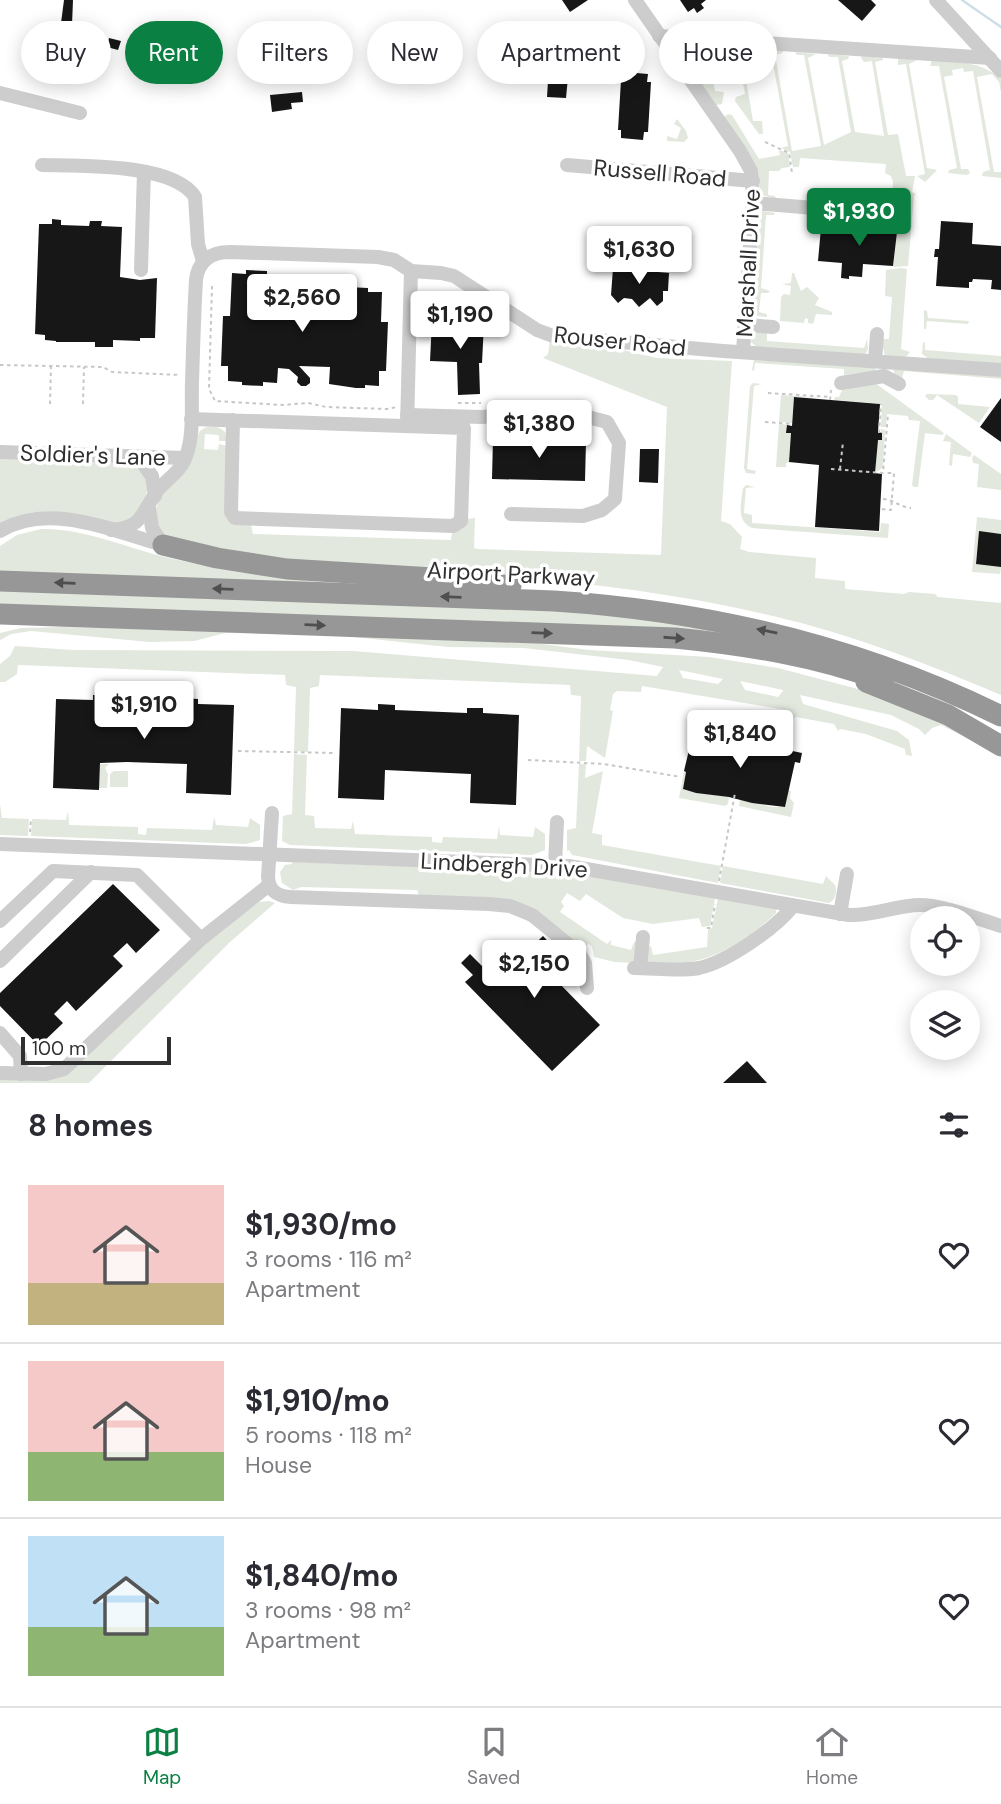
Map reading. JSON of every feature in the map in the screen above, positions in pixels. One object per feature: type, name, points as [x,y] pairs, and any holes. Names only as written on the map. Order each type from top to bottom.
[{"type":"highway","points":[[163,545],[218,558],[287,569],[447,579],[665,612]]},
{"type":"highway","name":"Airport Parkway","points":[[0,581],[554,601],[665,612],[780,634],[833,649],[915,677],[1001,716]]},
{"type":"highway","points":[[0,614],[675,638],[747,646],[872,676],[1001,731]]},
{"type":"highway","points":[[0,628],[53,615]]},
{"type":"highway","points":[[833,649],[876,653],[1001,703]]},
{"type":"highway","points":[[802,658],[923,704],[1001,746]]},
{"type":"street","name":"Marshall Drive","points":[[635,0],[659,36]]},
{"type":"street","points":[[936,0],[1001,71]]},
{"type":"street","points":[[777,44],[989,58]]},
{"type":"street","name":"Marshall Drive","points":[[693,84],[740,151],[753,181],[745,357]]},
{"type":"street","points":[[0,93],[80,113]]},
{"type":"street","name":"Russell Road","points":[[567,164],[604,170],[753,181]]},
{"type":"street","points":[[42,165],[124,168],[144,172],[181,183],[192,191],[197,204],[197,235],[203,261],[195,280],[189,445],[182,465],[131,527],[111,530]]},
{"type":"street","points":[[141,270],[144,172]]},
{"type":"street","points":[[753,203],[876,213]]},
{"type":"street","name":"Rouser Road","points":[[203,261],[222,252],[378,257],[394,260],[411,271],[441,272],[454,276],[547,335],[745,357],[1001,370]]},
{"type":"street","points":[[407,416],[411,271]]},
{"type":"street","points":[[745,324],[773,327]]},
{"type":"street","points":[[877,334],[882,366],[899,384]]},
{"type":"street","points":[[841,383],[882,366]]},
{"type":"street","points":[[191,419],[482,417],[544,411],[607,422],[619,443],[615,499],[601,510],[583,516],[511,514]]},
{"type":"street","points":[[233,420],[231,512],[235,518],[458,524],[461,519],[464,428],[407,416]]},
{"type":"street","name":"Soldier's Lane","points":[[0,452],[185,458]]},
{"type":"street","points":[[138,457],[152,477],[152,528],[163,545]]},
{"type":"street","points":[[0,531],[29,518],[57,517],[163,545]]},
{"type":"street","points":[[272,813],[269,885],[275,893],[283,896],[510,906],[532,915],[583,957],[587,988]]},
{"type":"street","points":[[555,865],[557,822]]},
{"type":"street","name":"Lindbergh Drive","points":[[0,844],[555,865],[595,869],[840,914],[864,915],[927,905],[1001,926]]},
{"type":"street","points":[[0,922],[52,872],[137,875],[201,939]]},
{"type":"street","points":[[0,961],[91,872]]},
{"type":"street","points":[[840,914],[847,874]]},
{"type":"street","points":[[0,1073],[52,1074],[64,1069],[201,939],[269,885]]},
{"type":"street","points":[[643,937],[637,968],[683,969],[711,965],[762,933],[793,906]]},
{"type":"street","points":[[0,1033],[20,1056],[21,1074]]},
{"type":"path","points":[[765,142],[789,153],[792,173]]},
{"type":"path","points":[[212,286],[209,376],[210,394],[215,401],[283,405],[308,403],[326,407],[387,409],[407,416]]},
{"type":"path","points":[[0,365],[103,368],[112,373],[209,376]]},
{"type":"path","points":[[50,404],[51,366]]},
{"type":"path","points":[[83,404],[84,367]]},
{"type":"path","points":[[768,393],[831,397]]},
{"type":"path","points":[[454,404],[481,402]]},
{"type":"path","points":[[879,433],[881,404]]},
{"type":"path","points":[[884,472],[888,414]]},
{"type":"path","points":[[765,422],[792,424]]},
{"type":"path","points":[[879,428],[887,428]]},
{"type":"path","points":[[841,470],[842,442]]},
{"type":"path","points":[[831,469],[894,473],[891,510],[882,509]]},
{"type":"path","points":[[883,499],[911,508]]},
{"type":"path","points":[[238,751],[334,753]]},
{"type":"path","points":[[528,760],[604,764],[681,777]]},
{"type":"path","points":[[708,928],[711,928],[736,793]]},
{"type":"path","points":[[30,819],[30,830]]},
{"type":"shaded area","points":[[795,52],[816,54],[808,58],[824,145],[851,132],[838,57],[829,57],[828,54],[849,56],[842,61],[855,132],[884,136],[872,61],[864,62],[861,58],[883,58],[875,62],[888,135],[898,134],[906,176],[915,176],[912,192],[916,194],[908,266],[893,267],[898,225],[890,224],[893,182],[891,176],[885,173],[886,164],[800,158],[799,167],[793,167],[790,152],[781,148],[788,146],[777,84],[777,66],[792,151],[821,146],[804,55],[797,55]]},
{"type":"shaded area","points":[[898,58],[917,60],[909,64],[927,168],[937,170],[925,182],[917,176],[925,174],[906,64],[898,65]]},
{"type":"shaded area","points":[[932,60],[977,66],[993,73],[1001,79],[1001,92],[999,82],[992,74],[977,77],[994,172],[1001,172],[1001,178],[982,176],[983,172],[990,170],[973,71],[964,72],[963,68],[952,70],[953,75],[944,77],[961,169],[968,169],[970,173],[948,173],[949,170],[957,168],[939,66],[930,66]]},
{"type":"shaded area","points":[[701,84],[714,84],[715,91],[724,92],[722,104],[716,105]]},
{"type":"shaded area","points":[[743,84],[747,84],[753,121],[762,121],[763,134],[759,134],[735,101],[736,97],[745,94]]},
{"type":"shaded area","points":[[732,115],[759,159],[780,155],[779,150],[788,153],[790,167],[769,171],[768,195],[775,196],[776,199],[761,195],[757,172],[724,117]]},
{"type":"shaded area","points":[[677,119],[688,138],[684,142],[667,141],[667,136],[677,139],[681,128],[674,124]]},
{"type":"shaded area","points":[[763,211],[775,213],[766,215],[761,288],[770,291],[761,293],[759,312],[767,314],[767,317],[757,316],[752,312],[759,216]]},
{"type":"shaded area","points":[[907,269],[901,349],[910,352],[905,358],[885,356],[881,339],[889,339],[892,297],[885,296],[886,270]]},
{"type":"shaded area","points":[[792,273],[801,291],[807,287],[819,298],[815,305],[832,312],[832,315],[816,314],[813,324],[808,323],[805,318],[804,323],[780,321],[781,297],[784,294],[790,295],[791,286],[782,284],[791,283]]},
{"type":"shaded area","points":[[924,310],[927,311],[928,318],[969,321],[968,324],[927,321],[924,329]]},
{"type":"shaded area","points":[[767,332],[767,341],[864,348],[867,339],[868,349],[865,355],[758,348],[751,342],[752,333]]},
{"type":"shaded area","points":[[550,341],[606,346],[657,358],[732,361],[721,521],[730,524],[742,537],[740,549],[816,558],[815,578],[845,581],[845,589],[935,594],[938,597],[1001,603],[1001,695],[862,641],[742,609],[634,590],[561,581],[250,556],[164,536],[153,520],[158,502],[200,431],[212,427],[225,432],[227,441],[219,441],[219,435],[205,434],[204,449],[218,450],[219,444],[227,446],[226,517],[230,522],[251,525],[253,534],[451,540],[452,533],[462,529],[467,519],[475,518],[474,548],[478,549],[661,555],[667,407],[543,358],[548,354]]},
{"type":"shaded area","points":[[923,342],[925,350],[1001,356],[1001,364],[929,359],[922,354]]},
{"type":"shaded area","points":[[754,360],[876,367],[875,371],[844,375],[844,369],[755,363],[754,371]]},
{"type":"shaded area","points":[[893,369],[1001,375],[1001,379],[904,371],[902,378],[895,375]]},
{"type":"shaded area","points":[[753,383],[762,384],[754,386],[747,469],[756,471],[755,474],[746,473],[744,468],[750,386]]},
{"type":"shaded area","points":[[875,383],[944,433],[925,433],[918,487],[912,485],[920,421],[909,420],[908,416],[887,414],[886,427],[881,427],[882,404],[834,400],[842,390]]},
{"type":"shaded area","points":[[927,394],[956,395],[958,404],[990,407],[979,423],[937,395],[933,400],[929,400],[925,396]]},
{"type":"shaded area","points":[[781,395],[826,398],[794,397],[792,423],[779,422]]},
{"type":"shaded area","points":[[779,424],[792,425],[787,426],[787,433],[791,433],[789,462],[786,467],[776,467]]},
{"type":"shaded area","points":[[881,429],[885,430],[883,467],[878,471],[842,468],[878,440],[882,440]]},
{"type":"shaded area","points":[[946,434],[972,453],[970,457],[953,454],[952,466],[949,465],[951,442],[943,441]]},
{"type":"shaded area","points":[[974,455],[1001,474],[1001,490],[977,487],[979,464],[973,463]]},
{"type":"shaded area","points":[[0,458],[132,462],[148,479],[146,495],[137,511],[119,525],[59,512],[30,513],[0,523]]},
{"type":"shaded area","points":[[746,485],[755,487],[746,488],[744,513],[752,515],[752,523],[880,532],[881,523],[889,524],[888,538],[752,528],[744,521],[741,511],[743,488]]},
{"type":"shaded area","points":[[977,517],[1001,520],[1001,534],[979,532],[976,563],[1001,567],[1000,574],[972,572]]},
{"type":"shaded area","points":[[41,529],[75,532],[200,564],[355,579],[369,586],[0,575],[0,546],[17,535]]},
{"type":"shaded area","points":[[0,588],[561,607],[760,636],[0,607]]},
{"type":"shaded area","points":[[21,628],[489,637],[589,650],[709,657],[778,668],[858,689],[934,718],[975,742],[941,725],[932,728],[925,735],[919,729],[891,715],[800,695],[803,704],[897,731],[909,740],[912,756],[906,755],[905,749],[866,734],[840,729],[838,731],[834,724],[796,717],[789,723],[790,712],[786,710],[642,686],[641,692],[617,691],[613,694],[610,710],[613,711],[605,758],[587,746],[586,761],[579,761],[581,696],[571,695],[570,685],[320,675],[319,686],[310,688],[308,752],[294,751],[296,687],[286,685],[285,675],[18,665],[17,674],[5,682],[0,682],[0,664],[10,656],[15,646],[73,650],[353,651],[657,676],[663,667],[629,660],[524,648],[448,647],[334,635],[225,633],[194,641],[150,642],[31,631],[11,634],[0,640],[0,633]],"holes":[[[679,670],[723,679],[718,684],[683,678]],[[740,681],[783,690],[783,691],[778,697],[745,690]]]},
{"type":"shaded area","points":[[294,754],[307,755],[305,815],[314,816],[315,828],[351,829],[353,821],[355,834],[432,837],[432,842],[442,843],[443,837],[497,839],[499,826],[500,835],[533,837],[535,827],[545,834],[545,850],[532,855],[290,845],[282,841],[283,816],[292,814]]},
{"type":"shaded area","points":[[100,764],[109,764],[105,768],[108,774],[107,788],[99,788]]},
{"type":"shaded area","points":[[579,764],[586,764],[585,778],[603,771],[592,833],[602,835],[602,845],[721,866],[718,883],[572,855],[567,851],[567,830],[576,828]]},
{"type":"shaded area","points":[[114,771],[128,771],[128,787],[110,787],[110,774]]},
{"type":"shaded area","points":[[684,771],[684,789],[729,797],[728,804],[725,806],[679,798]]},
{"type":"shaded area","points":[[788,790],[791,791],[790,798],[794,803],[791,817],[739,806],[740,799],[772,807],[785,807]]},
{"type":"shaded area","points":[[0,804],[2,818],[29,819],[28,836],[0,835]]},
{"type":"shaded area","points":[[68,811],[69,825],[138,827],[138,834],[146,835],[147,828],[212,830],[214,817],[216,825],[248,827],[250,818],[260,825],[260,840],[246,844],[31,836],[32,819],[66,820]]},
{"type":"shaded area","points":[[292,862],[565,872],[715,898],[710,926],[702,927],[699,918],[653,924],[623,918],[586,894],[580,901],[567,893],[561,902],[564,906],[560,912],[607,944],[611,940],[611,945],[631,950],[634,942],[637,942],[635,963],[615,962],[594,957],[589,944],[583,947],[536,910],[419,895],[417,890],[301,887],[293,890],[282,883],[280,872],[285,865]]},
{"type":"shaded area","points":[[723,866],[823,884],[826,876],[835,885],[835,895],[829,903],[720,883]]},
{"type":"shaded area","points":[[718,898],[776,909],[776,913],[749,936],[717,954],[682,963],[647,961],[646,948],[651,946],[653,955],[707,947],[708,930],[712,928]]},
{"type":"shaded area","points":[[259,902],[275,903],[230,942],[89,1083],[0,1083],[0,1079],[49,1080],[66,1074],[204,943]]},
{"type":"building","points":[[64,0],[73,0],[72,21],[61,21]]},
{"type":"building","points":[[562,0],[588,0],[570,12]]},
{"type":"building","points":[[680,0],[706,0],[701,4],[704,8],[697,13],[694,8],[688,12]]},
{"type":"building","points":[[838,0],[871,0],[876,5],[862,21]]},
{"type":"building","points":[[111,38],[121,41],[118,50],[111,48]]},
{"type":"building","points":[[645,74],[648,74],[647,82],[651,82],[648,132],[644,132],[643,140],[621,138],[621,130],[618,130],[621,84],[645,84]]},
{"type":"building","points":[[548,84],[567,84],[566,98],[547,97]]},
{"type":"building","points":[[302,92],[303,102],[291,103],[292,109],[272,112],[270,95]]},
{"type":"building","points":[[884,218],[891,218],[890,224],[898,224],[893,266],[863,264],[862,277],[849,276],[849,279],[841,278],[842,263],[818,261],[821,228],[876,232],[876,223],[882,223]]},
{"type":"building","points":[[52,219],[61,220],[61,225],[89,226],[90,221],[102,221],[101,226],[122,227],[120,277],[140,280],[157,278],[155,338],[140,338],[140,341],[113,340],[113,347],[95,347],[95,342],[56,342],[45,340],[45,335],[35,334],[39,224],[52,224]]},
{"type":"building","points":[[941,221],[973,223],[972,244],[1001,246],[1001,290],[991,289],[992,280],[973,279],[969,282],[969,288],[936,286],[938,257],[934,257],[935,249],[939,249]]},
{"type":"building","points":[[613,268],[669,273],[668,291],[663,291],[663,301],[657,306],[650,298],[639,307],[632,299],[624,298],[618,303],[611,295]]},
{"type":"building","points":[[246,270],[267,271],[267,274],[281,275],[281,279],[286,279],[285,307],[327,309],[327,294],[347,291],[347,287],[382,292],[381,322],[388,322],[386,371],[379,371],[379,386],[365,385],[365,388],[356,388],[329,384],[330,367],[299,366],[310,378],[310,383],[306,386],[297,382],[298,377],[289,369],[278,368],[277,383],[263,382],[263,386],[228,381],[228,366],[221,366],[223,316],[230,316],[232,273],[246,274]]},
{"type":"building","points":[[432,321],[484,323],[482,363],[479,363],[480,394],[458,395],[457,362],[430,361]]},
{"type":"building","points":[[794,397],[880,404],[878,432],[882,433],[882,440],[878,440],[875,473],[882,474],[879,531],[815,527],[819,465],[789,462],[791,433],[786,433],[787,425],[792,426]]},
{"type":"building","points":[[1001,398],[1001,442],[980,427]]},
{"type":"building","points":[[493,438],[586,441],[585,481],[492,479]]},
{"type":"building","points":[[640,449],[659,449],[658,483],[639,482]]},
{"type":"building","points":[[979,531],[1001,534],[1001,567],[976,564]]},
{"type":"building","points":[[93,695],[110,695],[110,701],[181,703],[182,698],[198,699],[198,704],[234,705],[231,795],[186,793],[187,764],[100,763],[99,790],[53,788],[56,699],[93,700]]},
{"type":"building","points":[[378,704],[395,705],[395,710],[467,713],[467,708],[483,708],[483,713],[519,715],[516,805],[470,803],[471,774],[385,770],[384,800],[338,798],[341,708],[378,710]]},
{"type":"building","points":[[693,733],[762,746],[783,747],[802,753],[800,763],[795,762],[785,807],[683,789],[684,771]]},
{"type":"building","points":[[113,884],[160,930],[136,953],[127,943],[113,956],[123,966],[76,1011],[67,1001],[54,1014],[63,1023],[39,1046],[0,1006],[0,993]]},
{"type":"building","points":[[543,936],[574,969],[559,983],[600,1025],[552,1071],[465,982],[473,975],[461,963],[470,954],[482,966],[500,948],[515,963]]},
{"type":"building","points":[[747,1061],[767,1083],[723,1083]]},
{"type":"waterway","points":[[962,0],[1001,27]]}]
